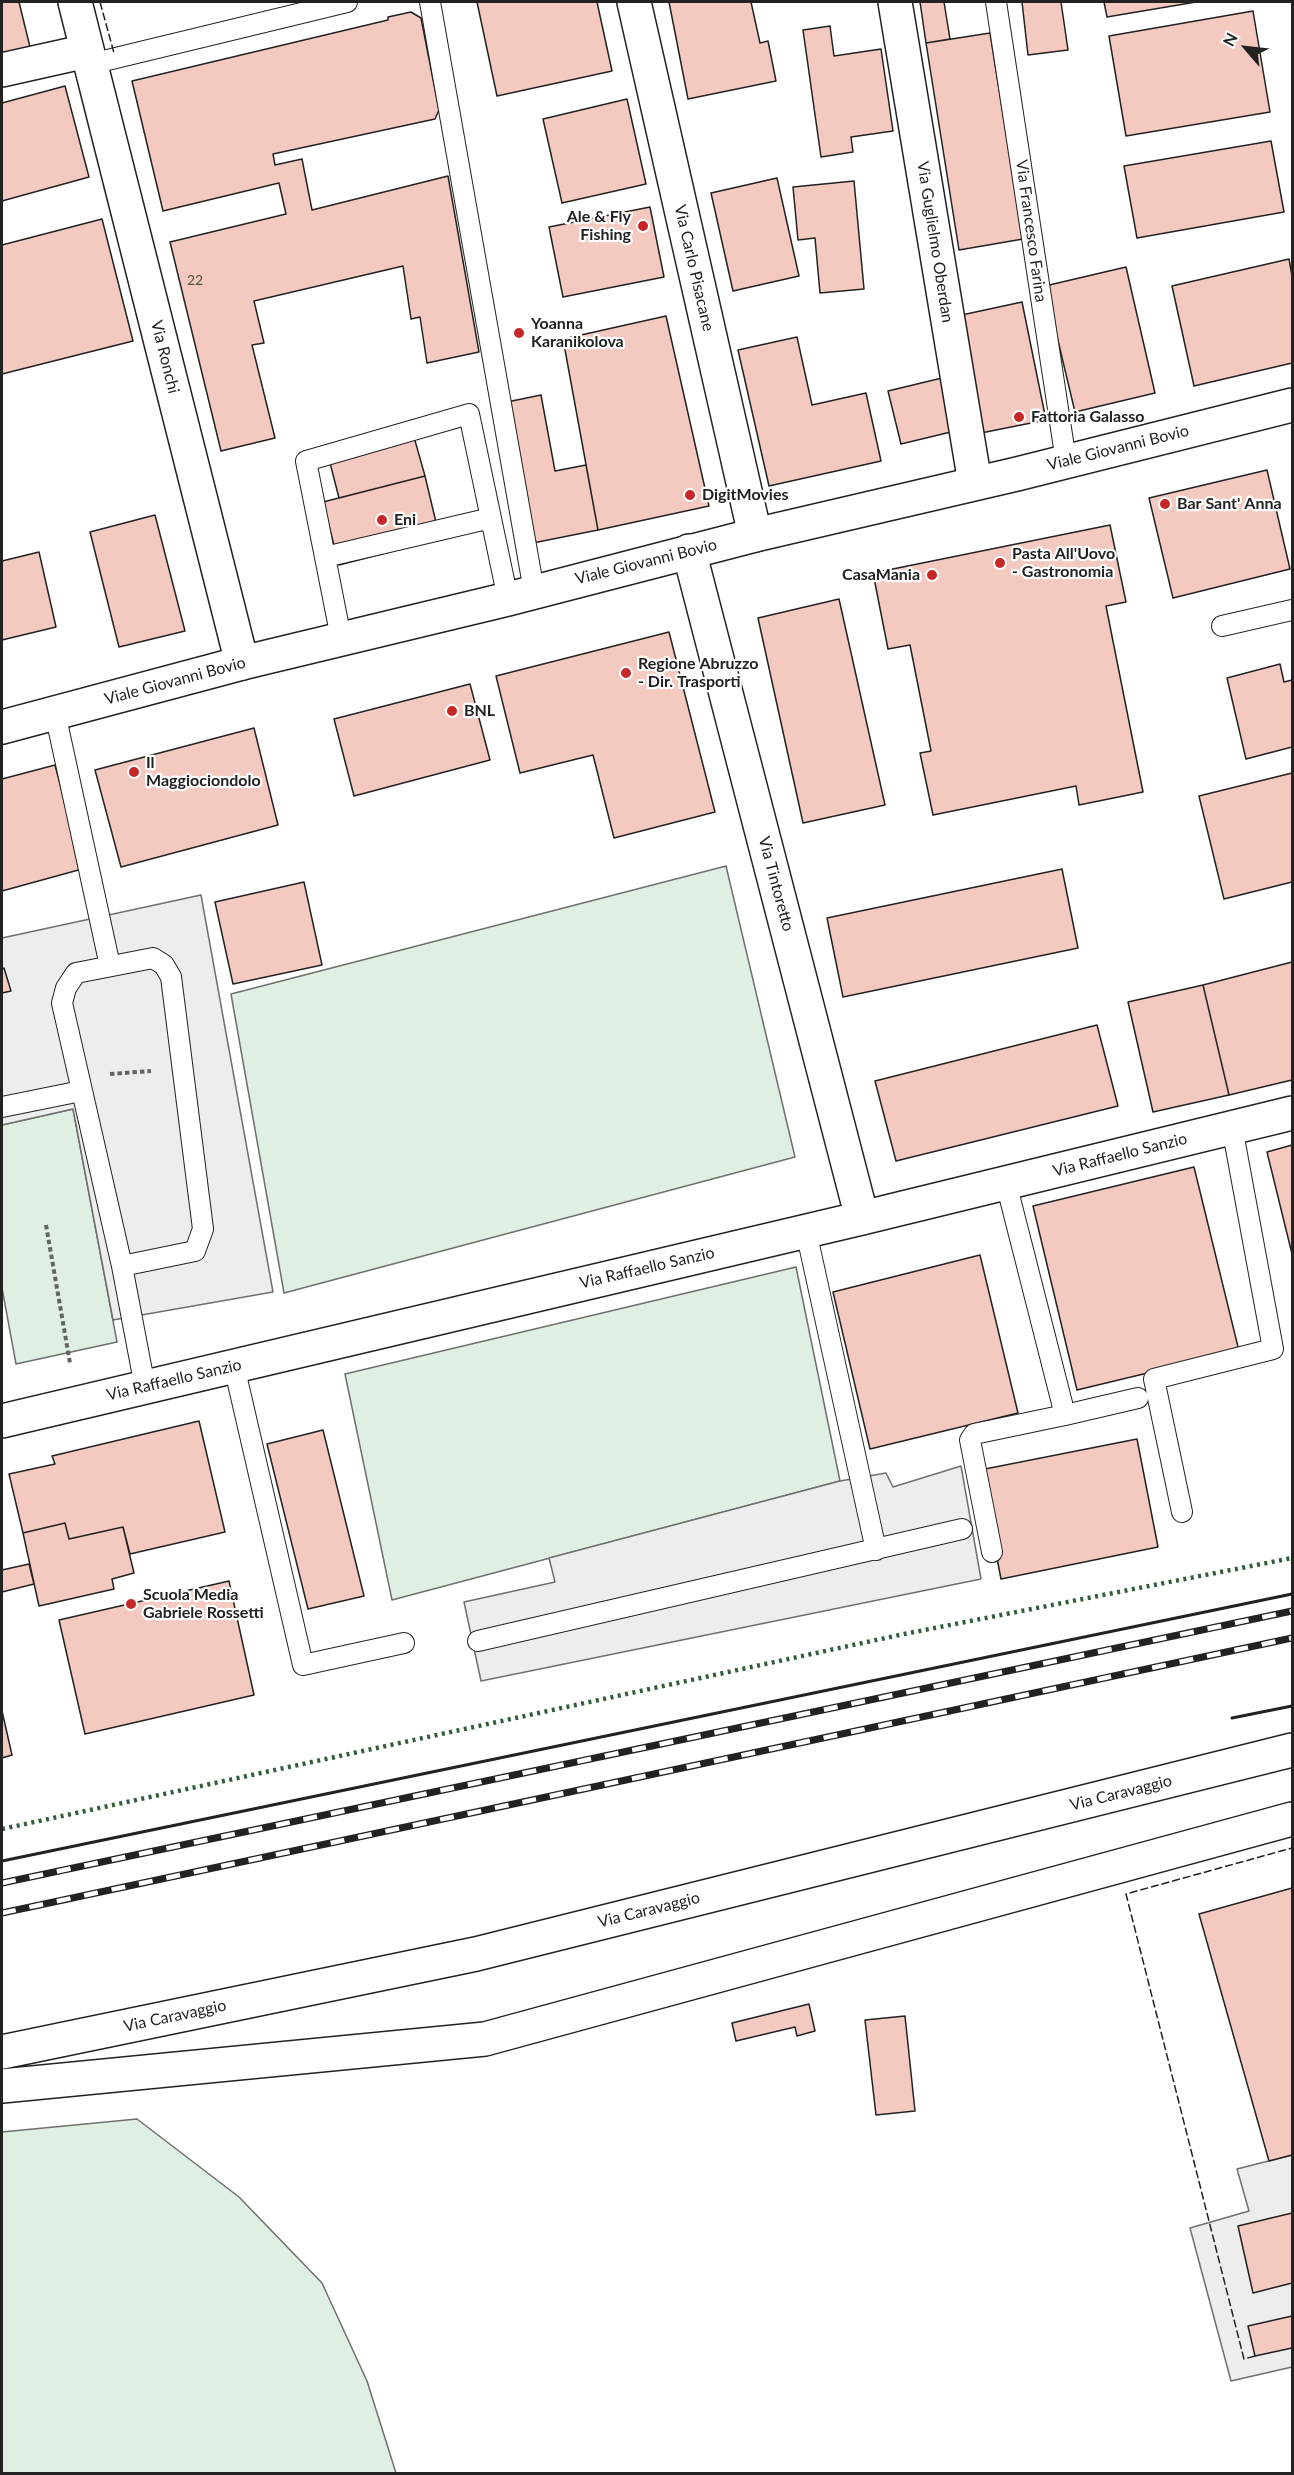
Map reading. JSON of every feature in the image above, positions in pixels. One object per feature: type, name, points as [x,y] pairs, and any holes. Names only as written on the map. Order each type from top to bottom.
[{"type":"street","name":"Via Ronchi","points":[[75,2],[243,663]]},
{"type":"street","name":"Via Carlo Pisacane","points":[[634,2],[754,534]]},
{"type":"street","name":"Via Guglielmo Oberdan","points":[[896,2],[975,483]]},
{"type":"street","points":[[2,70],[89,58]]},
{"type":"street","name":"Viale Giovanni Bovio","points":[[2,727],[243,663],[521,595],[754,534],[975,483],[1293,405]]},
{"type":"street","name":"Via Tintoretto","points":[[688,551],[862,1218]]},
{"type":"street","name":"Via Raffaello Sanzio","points":[[2,1421],[862,1218],[1293,1113]]},
{"type":"street","name":"Via Caravaggio","points":[[2,2052],[476,1954],[1293,1750]]},
{"type":"street","points":[[2,2086],[485,2039],[1293,1819]]},
{"type":"lane","points":[[89,58],[347,2]]},
{"type":"lane","points":[[430,2],[521,595]]},
{"type":"lane","name":"Via Francesco Farina","points":[[996,2],[1066,461]]},
{"type":"lane","points":[[341,638],[306,461],[469,414],[491,518],[521,595]]},
{"type":"lane","points":[[325,557],[491,518]]},
{"type":"lane","points":[[1221,626],[1293,610]]},
{"type":"lane","points":[[55,713],[110,966]]},
{"type":"lane","points":[[122,1266],[195,1251],[203,1229],[171,977],[164,965],[153,958],[76,974],[66,988],[62,1003],[122,1266],[145,1387]]},
{"type":"lane","points":[[2,1107],[80,1085]]},
{"type":"lane","points":[[1182,1512],[1154,1379],[1273,1349],[1232,1127]]},
{"type":"lane","points":[[1006,1183],[1065,1415]]},
{"type":"lane","points":[[806,1231],[876,1550]]},
{"type":"lane","points":[[234,1366],[303,1665],[404,1643]]},
{"type":"lane","points":[[992,1552],[970,1440],[974,1434],[1138,1398]]},
{"type":"lane","points":[[478,1641],[962,1529]]},
{"type":"path","points":[[80,1085],[119,1073],[182,1070]]},
{"type":"path","points":[[46,1225],[70,1363]]},
{"type":"green space","points":[[726,866],[795,1157],[284,1293],[231,994]]},
{"type":"green space","points":[[73,1109],[117,1342],[16,1364],[2,1288],[2,1125]]},
{"type":"green space","points":[[796,1267],[840,1481],[392,1600],[345,1374]]},
{"type":"green space","points":[[137,2119],[239,2197],[322,2283],[367,2381],[396,2473],[2,2473],[2,2132]]},
{"type":"shaded area","points":[[201,895],[273,1292],[113,1320],[73,1109],[2,1125],[2,938]]},
{"type":"shaded area","points":[[961,1466],[981,1579],[481,1681],[464,1602],[555,1582],[549,1558],[840,1481],[886,1473],[893,1487]]},
{"type":"shaded area","points":[[1292,2155],[1292,2367],[1231,2381],[1190,2228],[1249,2211],[1237,2169]]},
{"type":"building","points":[[2,2],[19,2],[30,47],[2,54]]},
{"type":"building","points":[[477,2],[597,2],[612,71],[497,96]]},
{"type":"building","points":[[669,2],[751,2],[760,43],[768,41],[776,81],[688,99]]},
{"type":"building","points":[[920,2],[944,2],[950,39],[926,43]]},
{"type":"building","points":[[1022,2],[1061,2],[1068,50],[1028,55]]},
{"type":"building","points":[[1104,2],[1196,2],[1107,17]]},
{"type":"building","points":[[1253,11],[1270,112],[1126,136],[1109,36]]},
{"type":"building","points":[[411,12],[421,18],[439,110],[435,119],[273,154],[275,165],[302,159],[312,210],[448,176],[479,352],[427,363],[420,317],[411,319],[403,266],[254,301],[264,343],[252,345],[275,438],[221,451],[170,242],[286,214],[279,183],[163,211],[132,81],[388,20],[388,17]]},
{"type":"building","points":[[830,26],[834,56],[881,49],[893,131],[851,137],[853,152],[821,157],[803,30]]},
{"type":"building","points":[[990,33],[1023,239],[959,250],[926,43]]},
{"type":"building","points":[[65,86],[89,177],[2,201],[2,103]]},
{"type":"building","points":[[627,99],[646,184],[562,203],[543,119]]},
{"type":"building","points":[[1271,141],[1284,212],[1137,238],[1124,166]]},
{"type":"building","points":[[777,178],[799,276],[733,291],[711,193]]},
{"type":"building","points":[[854,181],[864,289],[820,293],[815,238],[798,240],[793,187]]},
{"type":"building","points":[[650,207],[664,277],[563,297],[549,227]]},
{"type":"building","points":[[102,219],[133,341],[2,374],[2,245]]},
{"type":"building","points":[[1289,259],[1292,276],[1292,363],[1194,386],[1172,286]]},
{"type":"building","points":[[1126,267],[1155,393],[1075,412],[1045,286]]},
{"type":"building","points":[[1022,302],[1046,420],[981,433],[957,316]]},
{"type":"building","points":[[666,316],[709,506],[598,530],[563,339]]},
{"type":"building","points":[[797,337],[812,405],[866,393],[881,461],[769,486],[738,350]]},
{"type":"building","points":[[946,377],[959,430],[901,444],[888,391]]},
{"type":"building","points":[[541,395],[555,471],[586,465],[598,530],[533,543],[507,402]]},
{"type":"building","points":[[414,437],[425,476],[339,498],[329,459]]},
{"type":"building","points":[[1267,470],[1290,569],[1173,598],[1149,498]]},
{"type":"building","points":[[425,476],[440,539],[339,565],[323,502]]},
{"type":"building","points":[[155,515],[185,631],[119,647],[90,532]]},
{"type":"building","points":[[1110,525],[1126,602],[1106,606],[1143,792],[1079,805],[1076,786],[933,815],[920,753],[931,751],[910,645],[888,649],[873,573]]},
{"type":"building","points":[[39,552],[56,627],[2,640],[2,561]]},
{"type":"building","points":[[839,599],[885,805],[803,823],[758,618]]},
{"type":"building","points":[[669,632],[715,812],[614,838],[593,755],[520,773],[496,676]]},
{"type":"building","points":[[1280,664],[1284,682],[1292,680],[1292,747],[1246,759],[1227,678]]},
{"type":"building","points":[[470,684],[490,760],[354,796],[334,719]]},
{"type":"building","points":[[254,728],[278,825],[121,867],[95,770]]},
{"type":"building","points":[[55,765],[82,869],[2,891],[2,779]]},
{"type":"building","points":[[1292,773],[1292,882],[1224,899],[1199,796]]},
{"type":"building","points":[[1062,869],[1078,948],[843,997],[827,918]]},
{"type":"building","points":[[304,882],[322,965],[233,984],[215,902]]},
{"type":"building","points":[[1292,962],[1292,1080],[1229,1095],[1203,985]]},
{"type":"building","points":[[4,968],[11,991],[2,993],[2,969]]},
{"type":"building","points":[[1203,985],[1229,1095],[1153,1112],[1128,1002]]},
{"type":"building","points":[[1097,1025],[1118,1106],[896,1161],[875,1081]]},
{"type":"building","points":[[1292,1145],[1292,1254],[1267,1152]]},
{"type":"building","points":[[1194,1167],[1239,1351],[1077,1390],[1033,1206]]},
{"type":"building","points":[[980,1255],[1018,1413],[870,1449],[833,1292]]},
{"type":"building","points":[[199,1421],[225,1532],[130,1554],[123,1527],[69,1539],[65,1523],[23,1533],[9,1474],[55,1464],[52,1456]]},
{"type":"building","points":[[323,1430],[364,1596],[308,1609],[267,1444]]},
{"type":"building","points":[[1137,1439],[1158,1547],[1001,1579],[980,1470]]},
{"type":"building","points":[[65,1523],[69,1539],[123,1527],[134,1573],[112,1579],[114,1589],[39,1606],[23,1533]]},
{"type":"building","points":[[29,1564],[34,1584],[2,1592],[2,1570]]},
{"type":"building","points":[[229,1581],[254,1695],[85,1734],[59,1620]]},
{"type":"building","points":[[2,1711],[12,1755],[2,1758]]},
{"type":"building","points":[[1292,1888],[1292,2155],[1269,2161],[1199,1914]]},
{"type":"building","points":[[809,2004],[815,2031],[797,2036],[795,2027],[736,2041],[732,2023]]},
{"type":"building","points":[[905,2016],[915,2111],[876,2115],[865,2020]]},
{"type":"building","points":[[1292,2213],[1292,2283],[1253,2293],[1238,2226]]},
{"type":"building","points":[[1292,2316],[1292,2348],[1255,2356],[1248,2326]]},
{"type":"railway","points":[[2,1883],[1292,1611]]},
{"type":"railway","points":[[2,1913],[1292,1638]]},
{"type":"hedge","points":[[2,1829],[904,1634],[1292,1558]]},
{"type":"fence","points":[[100,2],[114,53]]},
{"type":"fence","points":[[1255,2356],[1244,2359],[1126,1894],[1292,1848]]},
{"type":"wall","points":[[2,1861],[1292,1594]]},
{"type":"wall","points":[[1232,1718],[1292,1706]]},
{"type":"place","name":"Ale & Fly Fishing","points":[[643,226]]},
{"type":"place","name":"Yoanna Karanikolova","points":[[519,333]]},
{"type":"place","name":"Fattoria Galasso","points":[[1019,417]]},
{"type":"place","name":"DigitMovies","points":[[690,495]]},
{"type":"place","name":"Bar Sant' Anna","points":[[1165,504]]},
{"type":"place","name":"Eni","points":[[382,520]]},
{"type":"place","name":"Pasta All'Uovo - Gastronomia","points":[[1000,563]]},
{"type":"place","name":"CasaMania","points":[[932,575]]},
{"type":"place","name":"Regione Abruzzo - Dir. Trasporti","points":[[626,673]]},
{"type":"place","name":"BNL","points":[[452,711]]},
{"type":"place","name":"Il Maggiociondolo","points":[[134,772]]},
{"type":"place","name":"Scuola Media Gabriele Rossetti","points":[[131,1604]]}]
